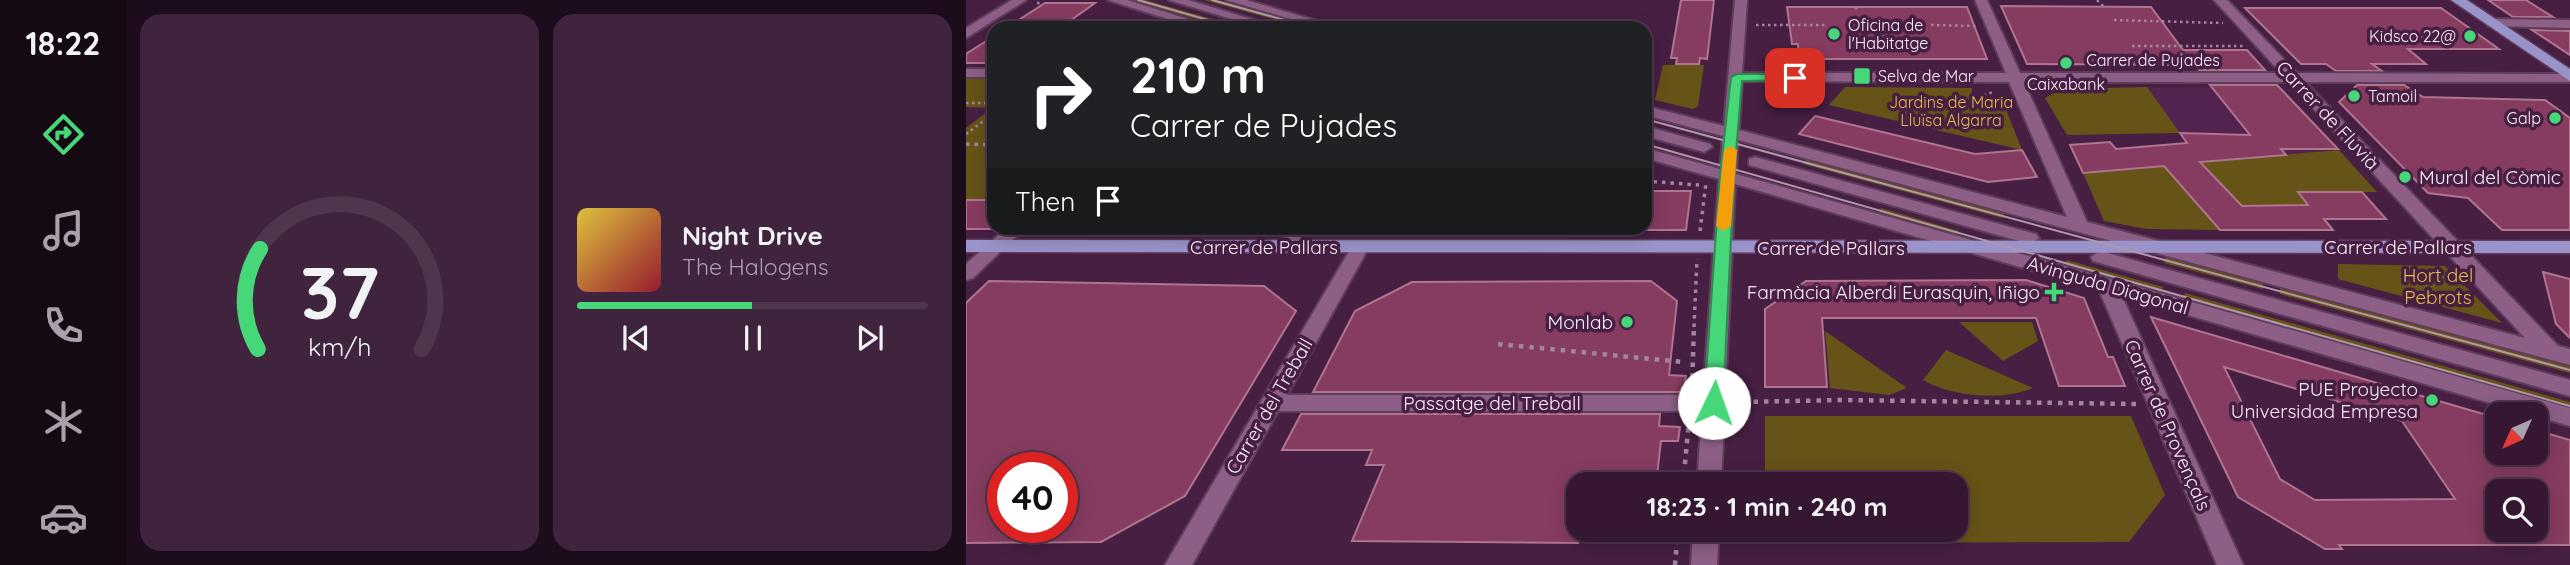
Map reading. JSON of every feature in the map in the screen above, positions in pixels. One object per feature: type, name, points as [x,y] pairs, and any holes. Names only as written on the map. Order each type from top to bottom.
[{"type":"main road","points":[[2458,0],[2570,77]]},
{"type":"main road","name":"Carrer de Pallars","points":[[966,246],[2570,247]]},
{"type":"street","points":[[966,34],[1020,0]]},
{"type":"street","points":[[1114,0],[1186,21]]},
{"type":"street","points":[[1175,0],[1250,21]]},
{"type":"street","points":[[1232,0],[1310,21]]},
{"type":"street","points":[[1710,472],[1722,248],[1717,178],[1733,134],[1741,0]]},
{"type":"street","points":[[1981,0],[2080,227]]},
{"type":"street","name":"Carrer de Fluvià","points":[[2220,0],[2453,247],[2561,354]]},
{"type":"street","points":[[2492,23],[2570,24]]},
{"type":"street","points":[[966,73],[987,73]]},
{"type":"street","name":"Carrer de Pujades","points":[[1737,77],[2570,77]]},
{"type":"street","points":[[1652,112],[2561,354]]},
{"type":"street","points":[[1652,133],[1704,147]]},
{"type":"street","name":"Avinguda Diagonal","points":[[1652,155],[1717,178],[1978,248],[2570,417]]},
{"type":"street","name":"Avinguda Diagonal","points":[[1755,162],[2031,238]]},
{"type":"street","points":[[966,274],[1009,235]]},
{"type":"street","points":[[1286,247],[1294,235]]},
{"type":"street","name":"Carrer del Treball","points":[[1178,565],[1360,247]]},
{"type":"street","name":"Avinguda Diagonal","points":[[2100,257],[2570,388]]},
{"type":"street","name":"Carrer de Provençals","points":[[2107,285],[2230,565]]},
{"type":"street","name":"Passatge del Treball","points":[[1271,403],[1714,403]]},
{"type":"street","points":[[1704,565],[1705,542]]},
{"type":"path","points":[[2097,0],[2103,6]]},
{"type":"path","points":[[2113,20],[2229,23]]},
{"type":"path","points":[[1756,25],[1826,25]]},
{"type":"path","points":[[1931,25],[1979,26]]},
{"type":"path","points":[[2136,49],[2131,44],[2250,46]]},
{"type":"path","points":[[1978,97],[1998,89]]},
{"type":"path","points":[[1988,103],[2002,102]]},
{"type":"path","points":[[966,103],[987,103]]},
{"type":"path","points":[[966,134],[987,118]]},
{"type":"path","points":[[966,144],[987,145]]},
{"type":"path","points":[[1699,238],[1717,178]]},
{"type":"path","points":[[1652,182],[1699,185]]},
{"type":"path","points":[[1692,393],[1697,267]]},
{"type":"path","points":[[1498,344],[1683,362]]},
{"type":"path","points":[[1743,402],[1843,400],[2136,404]]},
{"type":"path","points":[[1684,472],[1689,421]]},
{"type":"path","points":[[1675,565],[1677,542]]},
{"type":"shaded area","points":[[2147,87],[2283,88],[2339,150],[2207,162],[2182,136]]},
{"type":"green space","points":[[1130,0],[1145,0],[1219,21],[1204,21]]},
{"type":"green space","points":[[1204,0],[1219,0],[1296,21],[1280,21]]},
{"type":"green space","points":[[1663,65],[1704,65],[1698,106],[1693,109],[1655,100]]},
{"type":"green space","points":[[966,78],[987,78],[987,108],[966,107]]},
{"type":"green space","name":"Jardins de Maria Lluïsa Algarra","points":[[1845,87],[1972,88],[1971,98],[1988,107],[2005,107],[2022,150],[1829,105]]},
{"type":"green space","points":[[2147,87],[2180,133],[2067,135],[2045,98],[2062,89]]},
{"type":"green space","points":[[987,112],[987,199],[966,199],[966,128]]},
{"type":"green space","points":[[2339,150],[2377,192],[2299,192],[2308,205],[2246,211],[2200,162]]},
{"type":"green space","points":[[1807,159],[2005,213],[2002,218],[1803,164]]},
{"type":"green space","points":[[2164,166],[2220,230],[2146,229],[2104,221],[2083,173]]},
{"type":"green space","points":[[1881,208],[1959,231],[1956,236],[1878,214]]},
{"type":"green space","points":[[2166,256],[2263,283],[2263,289],[2164,263]]},
{"type":"green space","points":[[2067,260],[2163,287],[2162,295],[2064,267]]},
{"type":"green space","name":"Hort del Pebrots","points":[[2338,264],[2445,266],[2502,323],[2338,279]]},
{"type":"green space","points":[[2280,287],[2570,366],[2570,373],[2280,294]]},
{"type":"green space","points":[[2185,293],[2570,402],[2570,411],[2548,405],[2548,402],[2538,402],[2183,301]]},
{"type":"green space","points":[[1959,322],[2032,322],[2038,341],[2003,361]]},
{"type":"green space","points":[[1825,331],[1907,388],[1889,395],[1830,388]]},
{"type":"green space","points":[[1946,350],[2033,388],[2007,395],[1978,395],[1948,390],[1923,380]]},
{"type":"green space","points":[[1765,416],[2131,416],[2165,495],[2129,542],[1800,543],[1968,542],[1968,472],[1765,472]]},
{"type":"building","points":[[1681,0],[1714,0],[1707,59],[1700,58],[1699,64],[1676,64],[1677,58],[1671,58]]},
{"type":"building","points":[[2488,0],[2526,0],[2553,17],[2513,17]]},
{"type":"building","points":[[1045,3],[1095,3],[1070,21],[1017,21]]},
{"type":"building","points":[[2001,6],[2151,7],[2183,50],[2247,50],[2265,70],[2199,70],[2194,65],[2027,64]]},
{"type":"building","points":[[1787,7],[1967,7],[1987,59],[1799,59],[1798,44],[1792,44]]},
{"type":"building","points":[[2245,8],[2441,8],[2499,49],[2408,49],[2426,64],[2372,64],[2382,71],[2336,71],[2326,64],[2301,64]]},
{"type":"building","points":[[2532,30],[2570,31],[2570,55]]},
{"type":"building","points":[[987,40],[987,63],[966,63],[966,54]]},
{"type":"building","points":[[2210,85],[2277,85],[2338,149],[2281,149],[2286,155],[2200,162],[2242,206],[2308,205],[2298,192],[2362,192],[2386,219],[2324,219],[2333,230],[2220,230],[2164,166],[2083,173],[2070,145],[2110,142],[2116,149],[2187,143],[2180,133],[2250,135]]},
{"type":"building","points":[[2357,85],[2404,85],[2423,97],[2545,100],[2570,118],[2570,230],[2502,230],[2468,198],[2428,193],[2339,102]]},
{"type":"building","points":[[1815,116],[1975,154],[2022,150],[2037,177],[1988,182],[1799,134]]},
{"type":"building","points":[[1652,191],[1691,191],[1686,230],[1652,230]]},
{"type":"building","points":[[966,200],[987,200],[987,229],[966,229]]},
{"type":"building","points":[[2543,272],[2570,279],[2570,338],[2556,324]]},
{"type":"building","points":[[2026,280],[2084,298],[2108,357],[2113,357],[2125,386],[2059,386],[2036,318],[1822,318],[1827,387],[1765,387],[1765,309],[1806,281]]},
{"type":"building","points":[[989,281],[1264,286],[1296,311],[1185,496],[1101,542],[1078,542],[1078,452],[987,452],[987,543],[966,543],[966,303]]},
{"type":"building","points":[[1651,281],[1677,301],[1669,375],[1686,376],[1684,392],[1313,392],[1355,311],[1412,282]]},
{"type":"building","points":[[2151,317],[2485,414],[2485,466],[2548,466],[2548,434],[2570,440],[2570,545],[2339,545],[2342,549],[2325,549],[2238,497]],"holes":[[[2224,367],[2402,421],[2455,499],[2315,500],[2280,479]]]},
{"type":"building","points":[[1301,414],[1660,414],[1659,426],[1680,427],[1678,441],[1661,441],[1657,472],[1566,472],[1566,542],[1578,543],[1352,541],[1384,465],[1366,465],[1372,450],[1282,450]]},
{"type":"tram line","points":[[1138,0],[1212,21]]},
{"type":"tram line","points":[[1212,0],[1288,21]]},
{"type":"tram line","points":[[1652,121],[2570,370]]},
{"type":"tram line","points":[[1652,146],[2570,406]]},
{"type":"slow traffic","points":[[1723,226],[1731,150]]},
{"type":"place","name":"Oficina de l'Habitatge","points":[[1834,34]]},
{"type":"place","name":"Kidsco 22@","points":[[2470,36]]},
{"type":"place","name":"Caixabank","points":[[2066,63]]},
{"type":"place","name":"Selva de Mar","points":[[1862,76]]},
{"type":"place","name":"Tamoil","points":[[2354,96]]},
{"type":"place","name":"Galp","points":[[2555,118]]},
{"type":"place","name":"Mural del Còmic","points":[[2405,177]]},
{"type":"place","name":"Farmàcia Alberdi Eurasquin, Iñigo","points":[[2054,292]]},
{"type":"place","name":"Monlab","points":[[1627,322]]},
{"type":"place","name":"PUE Proyecto Universidad Empresa","points":[[2432,400]]},
{"type":"route","points":[[1714,403],[1727,176],[1737,77],[1795,78]]}]
